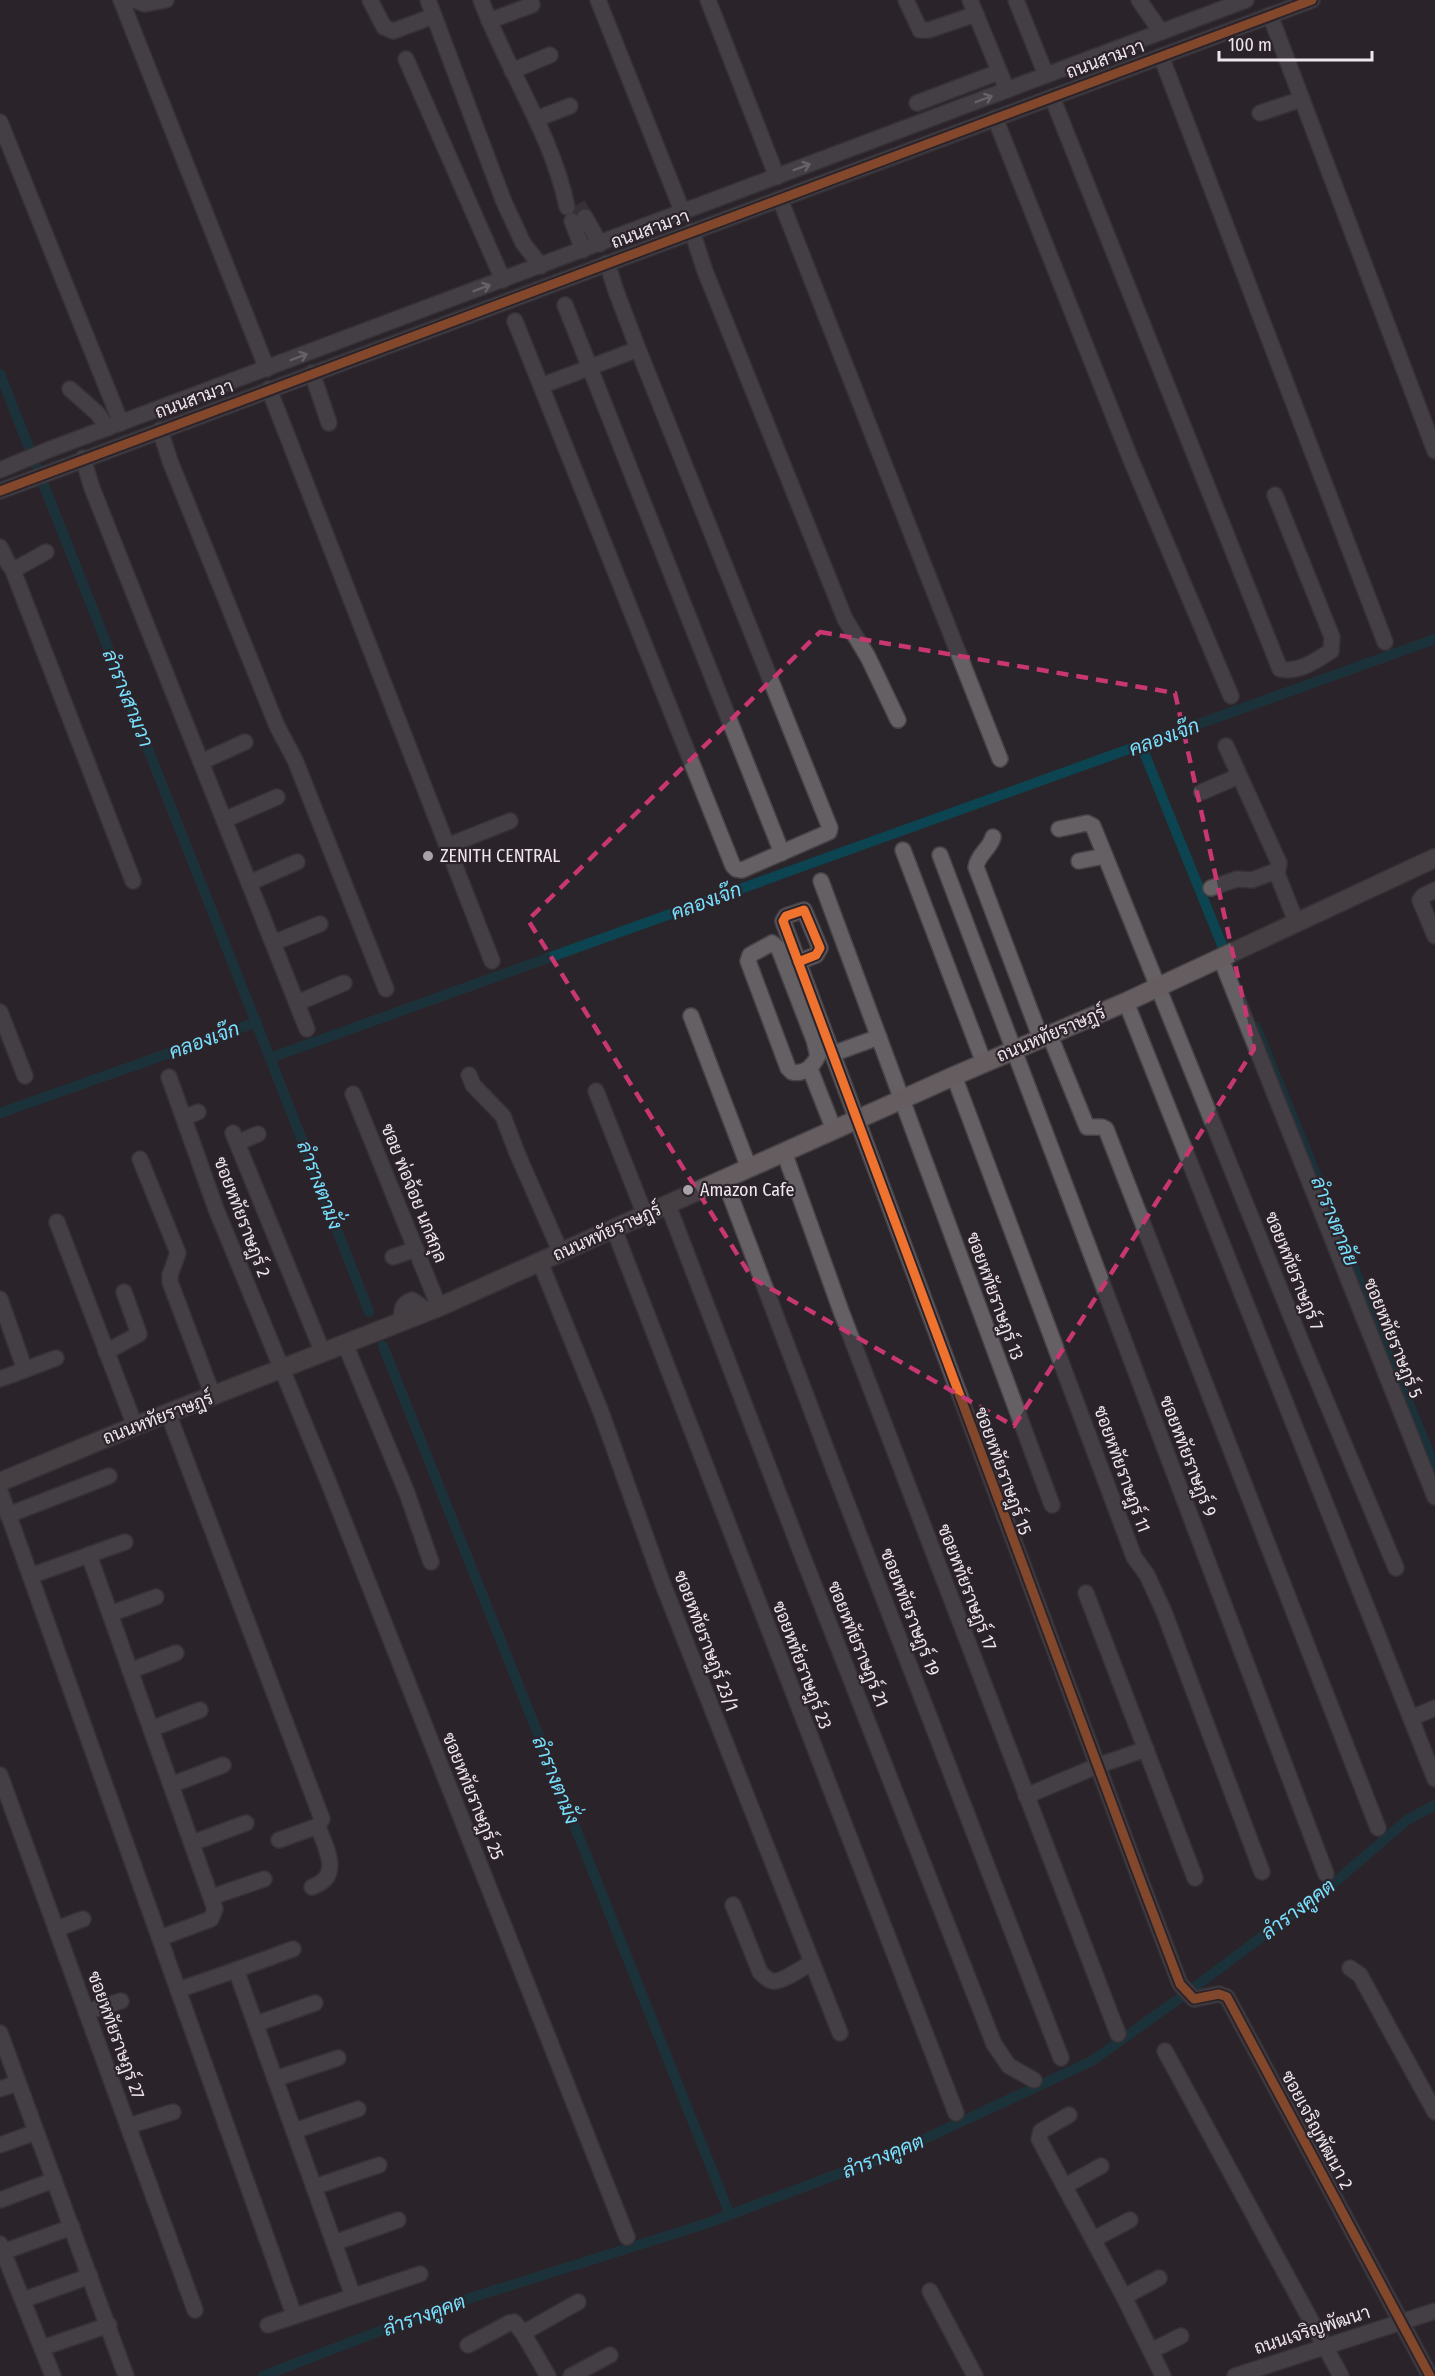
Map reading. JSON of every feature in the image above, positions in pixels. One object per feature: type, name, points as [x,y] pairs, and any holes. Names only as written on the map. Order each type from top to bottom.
[{"type":"main road","name":"ถนนหทัยราษฎร์","points":[[0,1482],[135,1426],[434,1309],[902,1099],[1126,1002],[1298,924],[1435,858]]},
{"type":"street","points":[[166,0],[144,4],[127,2],[267,369]]},
{"type":"street","points":[[370,0],[384,27],[393,31],[434,16]]},
{"type":"street","points":[[428,0],[504,202],[524,243],[541,266]]},
{"type":"street","points":[[481,0],[536,119],[564,190],[577,216],[600,244]]},
{"type":"street","points":[[598,0],[682,213]]},
{"type":"street","points":[[708,0],[777,177]]},
{"type":"street","points":[[906,0],[920,30],[928,30],[973,7],[1007,90]]},
{"type":"street","points":[[1016,0],[1046,75]]},
{"type":"street","points":[[1139,0],[1161,32]]},
{"type":"street","name":"ถนนสามวา","points":[[1,467],[21,462],[114,425],[1246,0]]},
{"type":"street","name":"ถนนสามวา","points":[[0,491],[83,458],[1312,0]]},
{"type":"street","points":[[489,21],[532,5]]},
{"type":"street","points":[[1270,15],[1435,451]]},
{"type":"street","points":[[512,71],[550,55]]},
{"type":"street","points":[[1161,56],[1385,642]]},
{"type":"street","points":[[406,59],[503,280]]},
{"type":"street","points":[[917,103],[999,72]]},
{"type":"street","points":[[1052,97],[1280,669],[1291,671],[1312,663],[1331,651],[1332,637],[1275,495]]},
{"type":"street","points":[[1260,113],[1302,99]]},
{"type":"street","points":[[536,119],[570,106]]},
{"type":"street","points":[[995,118],[1131,460],[1231,696]]},
{"type":"street","points":[[0,122],[114,425]]},
{"type":"street","points":[[735,193],[742,212]]},
{"type":"street","points":[[780,198],[1000,759]]},
{"type":"street","points":[[577,216],[583,250]]},
{"type":"street","points":[[692,231],[705,271],[841,608],[868,657],[898,720]]},
{"type":"street","points":[[515,321],[733,866],[736,870],[742,870],[829,832],[830,828],[638,349],[607,263]]},
{"type":"street","points":[[566,305],[782,853]]},
{"type":"street","points":[[541,386],[638,349]]},
{"type":"street","points":[[312,373],[328,423]]},
{"type":"street","points":[[70,389],[114,425]]},
{"type":"street","points":[[269,389],[492,961]]},
{"type":"street","points":[[160,430],[170,461],[268,704],[295,760],[386,989]]},
{"type":"street","points":[[83,458],[92,488],[307,1029]]},
{"type":"street","points":[[0,546],[12,568],[133,881]]},
{"type":"street","points":[[12,568],[19,567],[46,552]]},
{"type":"street","points":[[201,762],[245,742]]},
{"type":"street","points":[[1211,888],[1237,879],[1251,880],[1276,871],[1280,866],[1226,746]]},
{"type":"street","points":[[1202,792],[1239,776]]},
{"type":"street","points":[[224,820],[277,797]]},
{"type":"street","points":[[447,846],[510,821]]},
{"type":"street","name":"ซอยหทัยราษฎร์ 7","points":[[1059,829],[1090,824],[1093,826],[1303,1346],[1396,1568]]},
{"type":"street","points":[[993,837],[991,845],[978,859],[976,867],[1046,1037],[1087,1126],[1106,1129],[1378,1828]]},
{"type":"street","points":[[903,850],[984,1063]]},
{"type":"street","name":"ซอยหทัยราษฎร์ 9","points":[[939,855],[1326,1874]]},
{"type":"street","points":[[1079,861],[1105,856]]},
{"type":"street","points":[[249,883],[297,862]]},
{"type":"street","points":[[1276,871],[1298,924]]},
{"type":"street","name":"ซอยหทัยราษฎร์ 13","points":[[821,881],[1052,1505]]},
{"type":"street","points":[[1434,933],[1420,900],[1435,890]]},
{"type":"street","points":[[273,943],[320,924]]},
{"type":"street","points":[[772,943],[779,949],[814,1040],[818,1056],[810,1069],[796,1073],[788,1068],[748,961],[750,955],[772,943]]},
{"type":"street","name":"ซอยหทัยราษฎร์ 5","points":[[1221,959],[1435,1497]]},
{"type":"street","name":"ซอยหทัยราษฎร์ 15","points":[[798,962],[1097,1766],[1188,1994]]},
{"type":"street","points":[[297,1003],[344,983]]},
{"type":"street","points":[[1126,1002],[1435,1779]]},
{"type":"street","points":[[0,1012],[25,1077]]},
{"type":"street","points":[[691,1016],[750,1168]]},
{"type":"street","points":[[832,1054],[879,1037]]},
{"type":"street","points":[[810,1069],[834,1130]]},
{"type":"street","points":[[469,1075],[473,1085],[503,1116],[561,1253]]},
{"type":"street","name":"ซอยหทัยราษฎร์ 11","points":[[954,1076],[1134,1557],[1147,1575],[1164,1612],[1262,1872]]},
{"type":"street","name":"ซอยหทัยราษฎร์ 2","points":[[169,1077],[191,1115],[216,1209],[282,1369]]},
{"type":"street","points":[[596,1091],[645,1215]]},
{"type":"street","name":"ซอย พ่อจ้อย นกสกุล","points":[[353,1094],[416,1249],[434,1309]]},
{"type":"street","points":[[258,1134],[235,1138],[323,1353]]},
{"type":"street","name":"ซอยหทัยราษฎร์ 17","points":[[784,1152],[841,1311],[1118,2034]]},
{"type":"street","points":[[140,1159],[178,1253],[170,1275],[170,1282],[213,1396]]},
{"type":"street","name":"ซอยหทัยราษฎร์ 19","points":[[724,1179],[1061,2058]]},
{"type":"street","name":"ซอยหทัยราษฎร์ 21","points":[[668,1205],[994,2044],[1010,2066],[1034,2080]]},
{"type":"street","points":[[57,1222],[135,1426]]},
{"type":"street","name":"ซอยหทัยราษฎร์ 23","points":[[614,1229],[956,2113]]},
{"type":"street","points":[[393,1257],[416,1249]]},
{"type":"street","name":"ซอยหทัยราษฎร์ 23/1","points":[[540,1262],[601,1412],[662,1582],[736,1774],[840,2033]]},
{"type":"street","points":[[106,1352],[139,1334],[124,1292]]},
{"type":"street","points":[[0,1299],[25,1370]]},
{"type":"street","points":[[345,1344],[407,1492],[431,1562]]},
{"type":"street","points":[[0,1379],[56,1358]]},
{"type":"street","name":"ซอยหทัยราษฎร์ 25","points":[[282,1369],[627,2237]]},
{"type":"street","points":[[168,1413],[322,1819],[318,1826],[279,1840]]},
{"type":"street","points":[[8,1515],[109,1476]]},
{"type":"street","points":[[0,1491],[294,2315]]},
{"type":"street","points":[[30,1576],[125,1542]]},
{"type":"street","points":[[89,1555],[212,1898],[215,1913],[211,1919],[160,1938]]},
{"type":"street","points":[[1086,1593],[1195,1878]]},
{"type":"street","points":[[110,1614],[156,1597]]},
{"type":"street","points":[[130,1671],[176,1653]]},
{"type":"street","points":[[1411,1718],[1435,1708]]},
{"type":"street","points":[[151,1729],[200,1710]]},
{"type":"street","points":[[1026,1796],[1097,1766],[1146,1749]]},
{"type":"street","points":[[171,1785],[223,1765]]},
{"type":"street","name":"ซอยหทัยราษฎร์ 27","points":[[0,1778],[195,2310]]},
{"type":"street","points":[[192,1843],[246,1823]]},
{"type":"street","points":[[312,1887],[320,1884],[329,1875],[331,1864],[318,1826]]},
{"type":"street","points":[[212,1898],[264,1879]]},
{"type":"street","points":[[732,1905],[760,1972],[766,1978],[772,1981],[779,1980],[812,1962]]},
{"type":"street","points":[[56,1929],[83,1920]]},
{"type":"street","points":[[178,1990],[293,1949]]},
{"type":"street","points":[[1350,1968],[1360,1975],[1435,2112]]},
{"type":"street","points":[[236,1970],[353,2296]]},
{"type":"street","name":"ซอยเจริญพัฒนา 2","points":[[1188,1994],[1219,1994],[1227,1997],[1401,2322]]},
{"type":"street","points":[[86,2012],[121,2001]]},
{"type":"street","points":[[256,2024],[315,2003]]},
{"type":"street","points":[[0,2033],[109,2325],[124,2375]]},
{"type":"street","points":[[1165,2051],[1341,2376]]},
{"type":"street","points":[[275,2079],[338,2058]]},
{"type":"street","points":[[0,2089],[18,2083]]},
{"type":"street","points":[[294,2131],[358,2109]]},
{"type":"street","points":[[128,2126],[173,2112]]},
{"type":"street","points":[[1069,2115],[1039,2134],[1040,2139],[1094,2239],[1163,2376]]},
{"type":"street","points":[[0,2145],[36,2132]]},
{"type":"street","points":[[314,2187],[379,2164]]},
{"type":"street","points":[[1065,2186],[1101,2166]]},
{"type":"street","points":[[0,2200],[54,2180]]},
{"type":"street","points":[[334,2243],[398,2220]]},
{"type":"street","points":[[1094,2239],[1130,2220]]},
{"type":"street","points":[[53,2376],[2,2248],[72,2228]]},
{"type":"street","points":[[268,2325],[420,2274]]},
{"type":"street","points":[[23,2300],[90,2276]]},
{"type":"street","points":[[1124,2297],[1159,2278]]},
{"type":"street","points":[[930,2291],[975,2376]]},
{"type":"street","points":[[523,2333],[578,2302]]},
{"type":"street","name":"ถนนเจริญพัฒนา","points":[[1235,2376],[1258,2373],[1325,2345],[1435,2311]]},
{"type":"street","points":[[1401,2322],[1430,2376]]},
{"type":"street","points":[[468,2345],[508,2323],[518,2324],[548,2376]]},
{"type":"street","points":[[42,2348],[109,2325]]},
{"type":"street","points":[[1151,2351],[1181,2336]]},
{"type":"street","points":[[571,2376],[610,2355]]},
{"type":"highlighted area","points":[[820,632],[1175,693],[1254,1049],[1014,1426],[752,1278],[528,920]]},
{"type":"waterway","name":"คลองเจ๊ก","points":[[0,374],[270,1058],[1435,639]]},
{"type":"waterway","name":"ลำรางตาลัย","points":[[1141,745],[1222,945]]},
{"type":"waterway","name":"คลองเจ๊ก","points":[[0,1113],[257,1022]]},
{"type":"waterway","name":"ลำรางตาลัย","points":[[1256,1027],[1435,1468]]},
{"type":"waterway","name":"ลำรางตามั่ง","points":[[270,1058],[369,1312]]},
{"type":"waterway","name":"ลำรางตามั่ง","points":[[383,1346],[730,2215]]},
{"type":"waterway","name":"ลำรางคูคต","points":[[263,2376],[442,2307],[705,2224],[894,2153],[1092,2061],[1334,1883],[1407,1820],[1435,1805]]},
{"type":"tunnel","points":[[578,204],[585,217]]},
{"type":"cycle path","points":[[0,491],[1312,0]]},
{"type":"cycle path","points":[[798,962],[816,955],[820,948],[804,910],[786,916],[783,921],[832,1054],[881,1188],[980,1454],[1180,1984],[1194,1999],[1219,1994],[1227,1997],[1430,2376]]},
{"type":"place","name":"ZENITH CENTRAL","points":[[428,856]]},
{"type":"place","name":"Amazon Cafe","points":[[688,1190]]},
{"type":"water label","name":"ลำรางสามวา","points":[[128,698]]}]
